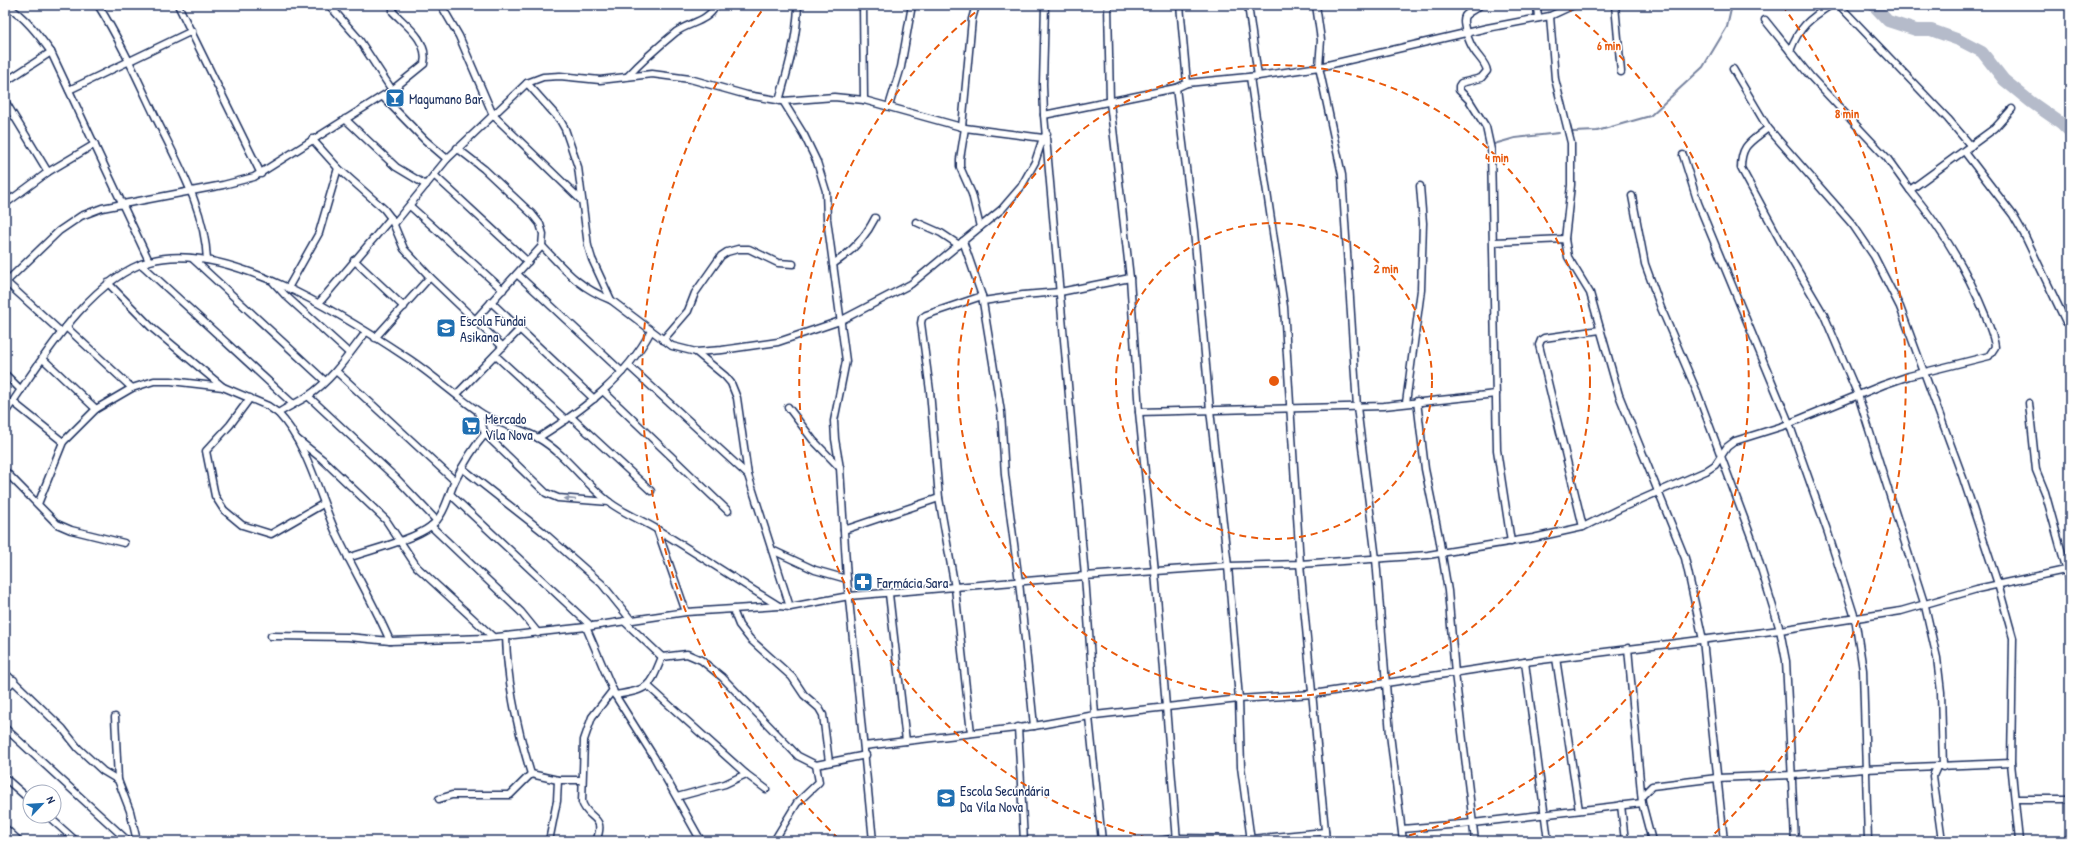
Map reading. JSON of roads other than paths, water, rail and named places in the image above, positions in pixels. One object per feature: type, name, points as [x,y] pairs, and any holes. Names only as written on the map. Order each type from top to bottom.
[{"type":"street","points":[[6,5],[16,11],[38,34],[50,52],[95,144],[149,261]]},
{"type":"street","points":[[98,5],[108,21],[191,191],[201,220],[206,244],[207,260]]},
{"type":"street","points":[[178,5],[261,174]]},
{"type":"street","points":[[329,5],[358,38],[392,90]]},
{"type":"street","points":[[132,388],[5,281],[59,231],[81,216],[102,208],[122,203],[223,186],[261,174],[345,119],[383,97],[424,64],[425,59],[425,52],[420,40],[393,12],[393,5]]},
{"type":"street","points":[[441,5],[459,36],[493,115],[582,201]]},
{"type":"street","points":[[628,76],[643,60],[678,31],[704,19],[713,11],[716,5]]},
{"type":"street","points":[[798,5],[797,28],[793,53],[781,101],[807,142],[826,191],[833,264],[846,361],[834,421],[840,468],[847,579],[866,756],[873,841]]},
{"type":"street","points":[[862,5],[864,100]]},
{"type":"street","points":[[889,106],[901,67],[912,5]]},
{"type":"street","points":[[976,5],[972,19],[960,167],[972,194],[980,228]]},
{"type":"street","points":[[1045,5],[1043,84],[1045,136],[1085,576],[1092,716],[1102,841]]},
{"type":"street","points":[[1108,5],[1110,102],[1130,278],[1139,412],[1167,706],[1177,839]]},
{"type":"street","points":[[1180,5],[1187,83]]},
{"type":"street","points":[[1248,5],[1258,76]]},
{"type":"street","points":[[1316,5],[1321,40],[1319,67],[1342,175],[1356,407],[1376,559],[1386,683],[1403,841]]},
{"type":"street","points":[[1480,5],[1465,17],[1466,32],[1474,50],[1486,67],[1486,71],[1481,78],[1461,83],[1459,90],[1469,100],[1486,127],[1492,164],[1497,450],[1511,542]]},
{"type":"street","points":[[1537,5],[1538,18]]},
{"type":"street","points":[[1044,115],[1176,88],[1187,83],[1250,77],[1319,67],[1466,32],[1550,16],[1574,5]]},
{"type":"street","points":[[1615,5],[1621,72]]},
{"type":"street","points":[[1790,51],[1796,35],[1807,22],[1830,5]]},
{"type":"street","points":[[1838,5],[1948,119],[1971,146]]},
{"type":"street","points":[[1550,16],[1555,79],[1571,143],[1571,185],[1565,239],[1568,257],[1590,293],[1619,395],[1660,492],[1685,558],[1703,640],[1712,710],[1717,778],[1724,841]]},
{"type":"street","points":[[271,636],[348,637],[390,641],[493,637],[589,627],[686,612],[779,606],[790,607],[850,596],[889,594],[1085,576],[1228,566],[1300,564],[1376,559],[1442,552],[1511,542],[1582,528],[1706,471],[1715,465],[1727,447],[1735,441],[1789,423],[1909,376],[1924,374],[1989,356],[1995,347],[1994,339],[1980,303],[1956,258],[1933,221],[1882,153],[1810,76],[1765,20]]},
{"type":"street","points":[[69,90],[192,32]]},
{"type":"street","points":[[5,82],[50,52]]},
{"type":"street","points":[[1733,69],[1768,128],[1862,237],[1900,308],[1963,478],[2014,638],[2011,763],[2019,841]]},
{"type":"street","points":[[319,303],[354,260],[392,221],[410,206],[447,159],[527,83],[543,77],[560,76],[600,80],[652,74],[690,79],[747,95],[781,101],[834,97],[864,100],[964,128],[1045,136]]},
{"type":"street","points":[[1250,77],[1284,307],[1289,409],[1300,564],[1326,841]]},
{"type":"street","points":[[527,83],[560,120],[566,129],[578,168],[590,252],[611,300]]},
{"type":"street","points":[[1176,88],[1194,231],[1210,410],[1228,566],[1239,699],[1242,767],[1251,840]]},
{"type":"street","points":[[383,97],[425,140],[447,159]]},
{"type":"street","points":[[5,101],[48,172]]},
{"type":"street","points":[[1910,190],[1995,128],[2012,109]]},
{"type":"street","points":[[345,119],[396,167],[426,185]]},
{"type":"street","points":[[1768,128],[1746,145],[1741,155],[1740,168],[1824,315],[1858,395],[1925,606],[1937,658],[1941,692],[1940,767],[1933,776]]},
{"type":"street","points":[[542,246],[579,284],[595,294],[611,300],[672,346],[696,352],[778,342],[840,321],[911,284],[1002,210],[1021,187],[1035,162],[1045,136]]},
{"type":"street","points":[[312,140],[338,168],[384,208],[392,221],[404,249],[430,277],[503,346]]},
{"type":"street","points":[[5,192],[7,201],[48,172],[95,144]]},
{"type":"street","points":[[458,148],[484,169],[532,214],[540,224],[543,234],[542,246],[475,320]]},
{"type":"street","points":[[1964,151],[2017,221],[2066,322]]},
{"type":"street","points":[[1684,154],[1698,203],[1789,423],[1828,533],[1855,618],[1863,670],[1866,722],[1865,769],[1868,841]]},
{"type":"street","points":[[288,288],[319,233],[338,168]]},
{"type":"street","points":[[434,175],[528,262]]},
{"type":"street","points":[[1406,403],[1421,290],[1423,223],[1420,186]]},
{"type":"street","points":[[1632,196],[1645,264],[1661,308],[1722,456],[1754,542],[1780,630],[1786,661],[1793,775],[1795,841]]},
{"type":"street","points":[[410,206],[503,290]]},
{"type":"street","points":[[833,264],[856,246],[868,232],[875,218]]},
{"type":"street","points":[[916,222],[961,243],[982,298],[1001,412],[1005,475],[1019,582],[1034,726]]},
{"type":"street","points":[[1494,242],[1565,239]]},
{"type":"street","points":[[663,340],[688,311],[695,293],[721,256],[727,252],[738,249],[749,250],[778,263],[793,264]]},
{"type":"street","points":[[5,413],[64,330],[108,283],[149,261],[167,257],[207,260],[247,271],[272,280],[319,303],[407,357],[457,394],[478,412],[496,422],[538,438],[565,460],[609,502],[657,529],[779,606]]},
{"type":"street","points":[[193,258],[325,381]]},
{"type":"street","points":[[354,260],[404,307]]},
{"type":"street","points":[[141,264],[293,404]]},
{"type":"street","points":[[517,274],[622,372]]},
{"type":"street","points":[[376,338],[430,277]]},
{"type":"street","points":[[971,732],[955,588],[938,498],[922,318],[982,298],[1060,292],[1130,278]]},
{"type":"street","points":[[272,280],[284,295],[349,354]]},
{"type":"street","points":[[108,283],[152,328],[223,388]]},
{"type":"street","points":[[491,302],[594,399]]},
{"type":"street","points":[[457,394],[520,329]]},
{"type":"street","points":[[1582,528],[1539,345],[1541,340],[1544,338],[1600,330]]},
{"type":"street","points":[[538,438],[568,419],[603,391],[629,366],[651,331]]},
{"type":"street","points":[[278,413],[308,396],[336,371],[366,332]]},
{"type":"street","points":[[696,352],[725,376],[731,383],[737,398],[748,475],[790,607]]},
{"type":"street","points":[[495,355],[651,491]]},
{"type":"street","points":[[43,359],[96,409]]},
{"type":"street","points":[[629,366],[748,475]]},
{"type":"street","points":[[336,371],[455,481]]},
{"type":"street","points":[[5,374],[21,390]]},
{"type":"street","points":[[38,504],[63,442],[96,409],[132,388],[154,381],[171,381],[223,388],[250,398],[268,406],[278,413],[290,425],[323,504],[348,558],[390,641]]},
{"type":"street","points":[[603,391],[728,511]]},
{"type":"street","points":[[1139,412],[1356,407],[1496,394]]},
{"type":"street","points":[[308,396],[397,479],[436,520]]},
{"type":"street","points":[[250,398],[230,425],[206,450],[208,468],[218,501],[224,510],[242,524],[271,534],[323,504]]},
{"type":"street","points":[[13,402],[63,442]]},
{"type":"street","points":[[1417,402],[1425,469],[1442,552],[1475,841]]},
{"type":"street","points":[[2029,403],[2036,470],[2045,492],[2068,570],[2070,582]]},
{"type":"street","points":[[788,407],[818,445],[840,468]]},
{"type":"street","points":[[478,412],[485,434],[546,493],[558,498],[609,502]]},
{"type":"street","points":[[348,558],[400,540],[431,526],[444,509],[462,468],[477,443],[485,434]]},
{"type":"street","points":[[297,439],[365,499],[386,520],[417,567],[493,637]]},
{"type":"street","points":[[462,468],[542,531],[602,584],[631,620]]},
{"type":"street","points":[[5,471],[56,524],[71,530],[124,543]]},
{"type":"street","points":[[450,494],[589,627],[614,693],[677,797],[701,841]]},
{"type":"street","points":[[844,530],[938,498]]},
{"type":"street","points":[[431,526],[521,612],[538,633]]},
{"type":"street","points":[[657,529],[686,612]]},
{"type":"street","points":[[772,550],[815,570],[847,579]]},
{"type":"street","points":[[864,746],[971,732],[1034,726],[1092,716],[1167,706],[1313,694],[1525,662],[1780,630],[1925,606],[1998,584],[2068,570]]},
{"type":"street","points":[[889,594],[906,741]]},
{"type":"street","points":[[733,610],[739,625],[750,639],[792,678],[804,695],[819,708],[823,715],[829,762]]},
{"type":"street","points":[[624,621],[662,657]]},
{"type":"street","points":[[506,636],[506,668],[518,730],[531,774]]},
{"type":"street","points":[[1628,648],[1639,778],[1642,802],[1652,841]]},
{"type":"street","points":[[662,657],[687,654],[702,660],[722,677],[798,756],[816,765],[866,756]]},
{"type":"street","points":[[596,841],[601,829],[599,823],[585,809],[582,802],[584,740],[592,717],[614,693],[642,689],[648,686],[662,657]]},
{"type":"street","points":[[1556,658],[1579,810]]},
{"type":"street","points":[[1525,662],[1548,841]]},
{"type":"street","points":[[5,672],[63,728],[78,748],[103,771],[118,780]]},
{"type":"street","points":[[5,690],[14,680]]},
{"type":"street","points":[[648,686],[746,774],[766,789]]},
{"type":"street","points":[[115,717],[118,780],[130,811],[137,841]]},
{"type":"street","points":[[1018,727],[1024,841]]},
{"type":"street","points":[[5,728],[128,841]]},
{"type":"street","points":[[1642,796],[1652,786],[1717,778],[1793,775],[1865,769],[2011,763]]},
{"type":"street","points":[[774,841],[797,802],[819,782],[816,765]]},
{"type":"street","points":[[1926,767],[1933,776],[1942,841]]},
{"type":"street","points":[[531,774],[558,780],[582,780]]},
{"type":"street","points":[[439,799],[452,795],[510,795],[531,774]]},
{"type":"street","points":[[677,797],[725,784],[746,774]]},
{"type":"street","points":[[5,778],[22,793]]},
{"type":"street","points":[[1639,778],[1652,786]]},
{"type":"street","points":[[549,841],[557,801],[558,780]]},
{"type":"street","points":[[2015,799],[2070,799]]},
{"type":"street","points":[[1402,829],[1545,815],[1642,802]]},
{"type":"street","points":[[1621,805],[1625,841]]},
{"type":"street","points":[[57,824],[76,841]]},
{"type":"street","points":[[5,828],[19,841]]},
{"type":"street","points":[[1160,841],[1177,839],[1251,840],[1325,832]]},
{"type":"waterway","points":[[1573,132],[1597,131],[1650,116],[1703,67],[1727,27],[1732,5]]},
{"type":"waterway","points":[[1873,5],[1888,21],[1916,30],[1931,30],[1959,40],[1982,52],[2004,80],[2031,102],[2061,123],[2070,132]]},
{"type":"waterway","points":[[1494,144],[1515,138],[1559,133]]},
{"type":"place","name":"Magumano Bar","points":[[395,98]]},
{"type":"place","name":"Escola Fundai Asikana","points":[[446,328]]},
{"type":"place","name":"Mercado Vila Nova","points":[[471,426]]},
{"type":"place","name":"Farmácia Sara","points":[[863,582]]},
{"type":"place","name":"Escola Secundária Da Vila Nova","points":[[946,798]]}]
